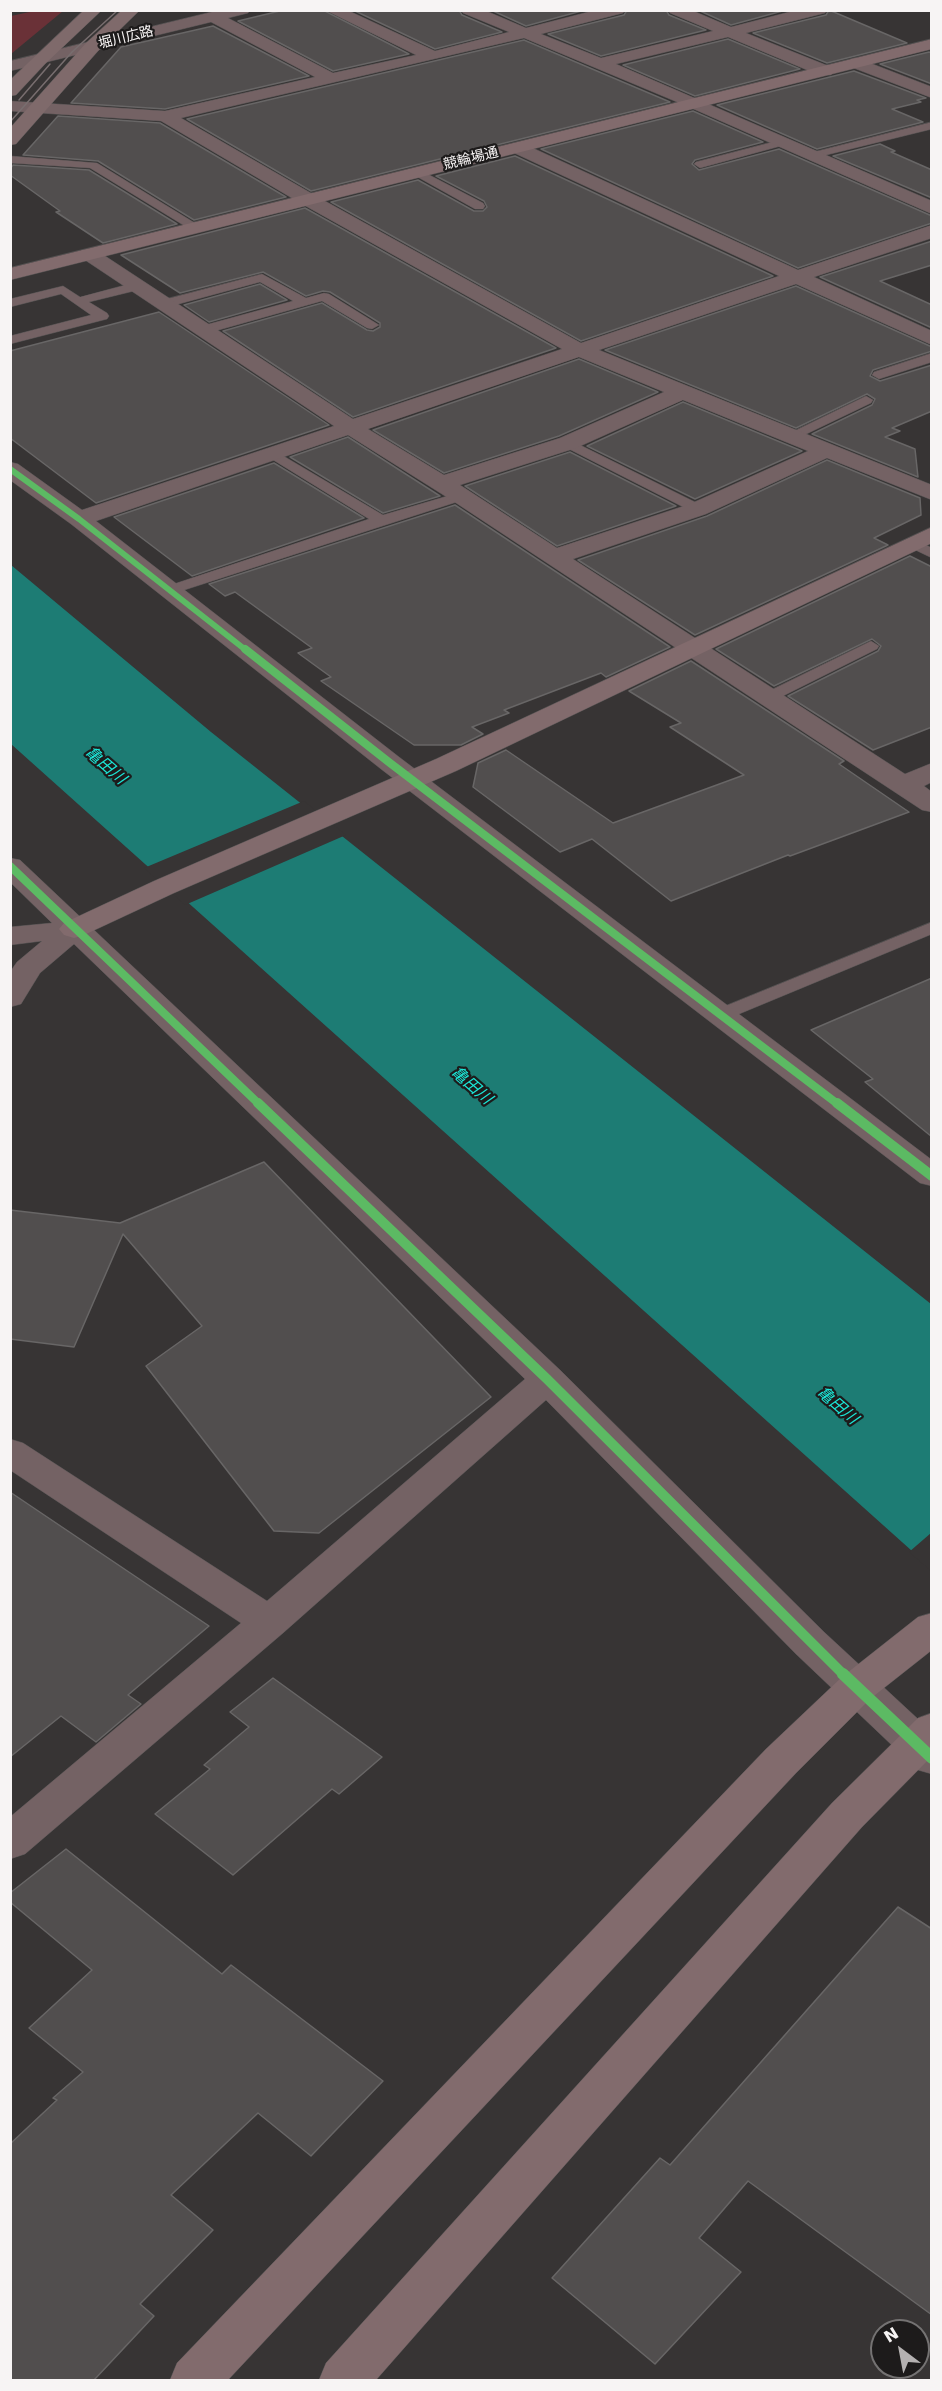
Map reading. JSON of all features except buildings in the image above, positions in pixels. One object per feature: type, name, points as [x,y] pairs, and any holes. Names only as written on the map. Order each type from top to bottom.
[{"type":"main road","points":[[10,91],[39,60],[94,10]]},
{"type":"main road","points":[[10,140],[92,47],[132,10]]},
{"type":"street","name":"堀川広路","points":[[10,66],[242,10]]},
{"type":"street","points":[[333,10],[433,56]]},
{"type":"street","points":[[469,10],[695,103],[932,208]]},
{"type":"street","points":[[10,106],[165,116],[433,56],[616,10]]},
{"type":"street","points":[[676,10],[825,71]]},
{"type":"street","points":[[597,64],[819,10]]},
{"type":"street","points":[[213,17],[331,79]]},
{"type":"street","name":"競輪場通","points":[[10,274],[932,44]]},
{"type":"street","points":[[857,63],[932,93]]},
{"type":"street","points":[[165,116],[309,200],[579,350],[932,493]]},
{"type":"street","points":[[518,148],[932,339]]},
{"type":"street","points":[[79,519],[275,455],[932,231]]},
{"type":"street","points":[[89,254],[352,428],[932,804]]},
{"type":"street","points":[[450,490],[568,443],[682,392]]},
{"type":"street","points":[[554,557],[698,509],[826,450]]},
{"type":"street","points":[[10,469],[79,519],[413,780],[720,1015],[927,1167]]},
{"type":"street","points":[[10,998],[28,968],[74,929],[164,887],[413,780],[691,647],[925,544]]},
{"type":"street","points":[[904,786],[932,771]]},
{"type":"street","points":[[10,866],[547,1379],[856,1688],[926,1744],[839,1824],[344,2380]]},
{"type":"street","points":[[10,936],[74,929]]},
{"type":"street","points":[[10,1842],[269,1622],[547,1379]]},
{"type":"street","points":[[10,1452],[269,1622]]},
{"type":"street","points":[[195,2380],[781,1761],[856,1688],[932,1628]]},
{"type":"lane","points":[[814,155],[932,124]]},
{"type":"lane","points":[[700,164],[783,142]]},
{"type":"lane","points":[[10,159],[93,165],[197,228]]},
{"type":"lane","points":[[418,173],[479,206]]},
{"type":"lane","points":[[164,304],[262,278],[303,303]]},
{"type":"lane","points":[[78,300],[136,286]]},
{"type":"lane","points":[[10,303],[63,290],[102,316],[10,340]]},
{"type":"lane","points":[[203,330],[324,297],[372,325]]},
{"type":"lane","points":[[879,375],[932,357]]},
{"type":"lane","points":[[791,436],[866,400]]},
{"type":"lane","points":[[568,443],[698,509]]},
{"type":"lane","points":[[275,455],[381,520]]},
{"type":"lane","points":[[170,590],[381,520],[450,490]]},
{"type":"lane","points":[[769,698],[871,646]]},
{"type":"lane","points":[[720,1015],[932,927]]},
{"type":"shaded area","points":[[34,11],[63,11],[11,54],[11,16]]},
{"type":"water","name":"亀田川","points":[[11,565],[211,732],[931,1304],[931,1568],[11,744]]},
{"type":"pier","points":[[304,801],[346,835],[185,905],[144,868]]},
{"type":"pier","points":[[931,1533],[932,1571],[909,1552]]},
{"type":"tram line","points":[[10,122],[72,52],[118,10]]},
{"type":"tram line","points":[[19,100],[50,64]]},
{"type":"cycle path","points":[[10,469],[79,519],[390,763],[932,1176]]},
{"type":"cycle path","points":[[10,866],[547,1379],[810,1643],[932,1758]]}]
